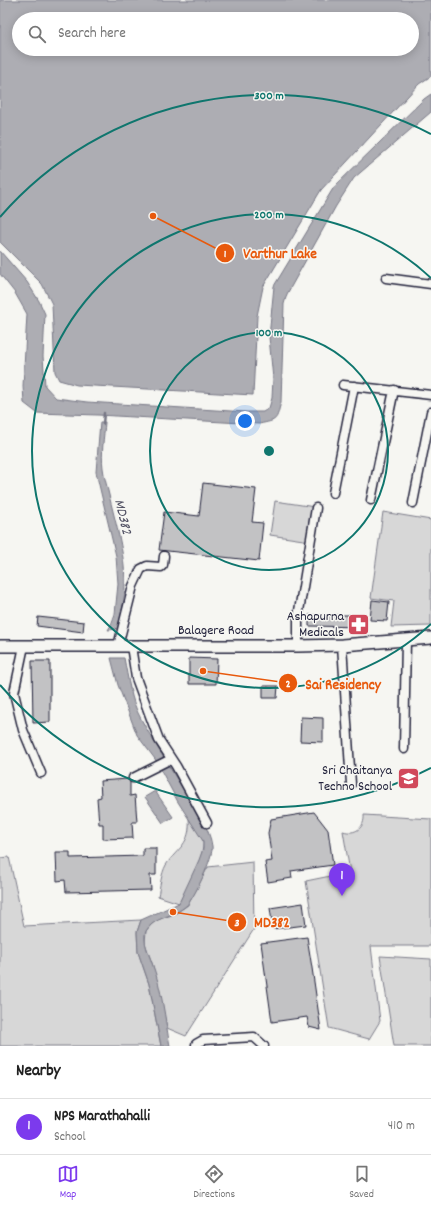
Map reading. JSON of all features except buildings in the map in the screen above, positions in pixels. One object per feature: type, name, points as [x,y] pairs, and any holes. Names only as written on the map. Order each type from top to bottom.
[{"type":"street","points":[[386,278],[431,284]]},
{"type":"street","points":[[344,385],[431,395]]},
{"type":"street","points":[[333,493],[354,386]]},
{"type":"street","points":[[371,500],[394,390]]},
{"type":"street","points":[[413,503],[431,412]]},
{"type":"street","points":[[298,646],[298,617],[316,508]]},
{"type":"street","points":[[118,646],[134,586],[141,569],[147,566],[162,567],[164,556]]},
{"type":"street","name":"Balagere Road","points":[[0,646],[298,646],[431,638]]},
{"type":"street","points":[[404,749],[406,640]]},
{"type":"street","points":[[342,644],[351,784]]},
{"type":"street","points":[[24,646],[14,693],[23,730],[41,773]]},
{"type":"street","points":[[131,646],[136,678],[159,740],[170,760],[176,766],[207,823]]},
{"type":"street","points":[[133,778],[170,760]]},
{"type":"street","points":[[196,1046],[196,1044],[203,1040],[254,1036],[264,1046]]},
{"type":"shaded area","points":[[0,0],[431,0],[431,76],[419,84],[321,190],[263,287],[257,316],[253,395],[77,385],[59,380],[55,372],[52,304],[42,284],[0,242]]},
{"type":"shaded area","points":[[431,94],[431,112],[354,178],[336,206],[287,294],[284,304],[281,402],[275,419],[270,422],[259,424],[37,413],[24,403],[23,386],[27,314],[15,293],[0,274],[0,251],[27,282],[45,314],[43,356],[45,386],[56,398],[87,402],[247,412],[263,412],[269,408],[272,398],[273,379],[269,337],[274,286],[334,187],[424,99]]},
{"type":"shaded area","points":[[100,422],[105,422],[102,462],[121,545],[125,578],[122,612],[117,629],[108,630],[115,614],[118,584],[116,556],[96,472]]},
{"type":"shaded area","points":[[275,501],[315,507],[310,541],[270,535]]},
{"type":"shaded area","points":[[383,512],[431,520],[431,626],[391,627],[394,601],[371,598]]},
{"type":"shaded area","points":[[111,658],[124,658],[130,689],[138,712],[156,746],[200,816],[211,839],[212,851],[207,868],[189,902],[186,906],[176,912],[153,923],[146,931],[145,935],[146,947],[161,994],[170,1046],[161,1046],[149,984],[138,952],[137,932],[141,920],[179,903],[199,860],[203,849],[203,841],[178,802],[155,759],[137,735],[118,685]]},
{"type":"shaded area","points":[[155,791],[173,817],[163,823],[145,797]]},
{"type":"shaded area","points":[[364,815],[431,819],[431,946],[371,946],[380,1021],[369,1039],[329,1028],[306,881],[350,872],[343,831],[351,832],[361,827],[364,820]]},
{"type":"shaded area","points":[[189,818],[203,839],[203,848],[194,873],[179,903],[158,896],[166,865],[186,840],[189,827]]},
{"type":"shaded area","points":[[9,857],[24,926],[141,920],[137,932],[138,952],[149,984],[161,1046],[0,1046],[0,858]]},
{"type":"shaded area","points":[[253,862],[254,929],[186,1036],[167,1028],[153,966],[145,943],[146,931],[157,920],[175,914],[188,905],[208,867]]},
{"type":"shaded area","points":[[380,956],[431,959],[431,1046],[394,1046]]},
{"type":"waterway","name":"MD382","points":[[103,424],[104,413]]},
{"type":"place","name":"Varthur Lake","points":[[153,216]]},
{"type":"place","name":"Ashapurna Medicals","points":[[359,625]]},
{"type":"place","name":"Sai Residency","points":[[203,671]]},
{"type":"place","name":"Sri Chaitanya Techno School","points":[[408,779]]},
{"type":"place","name":"NPS Marathahalli","points":[[342,896]]},
{"type":"place","name":"MD382","points":[[173,912]]}]
